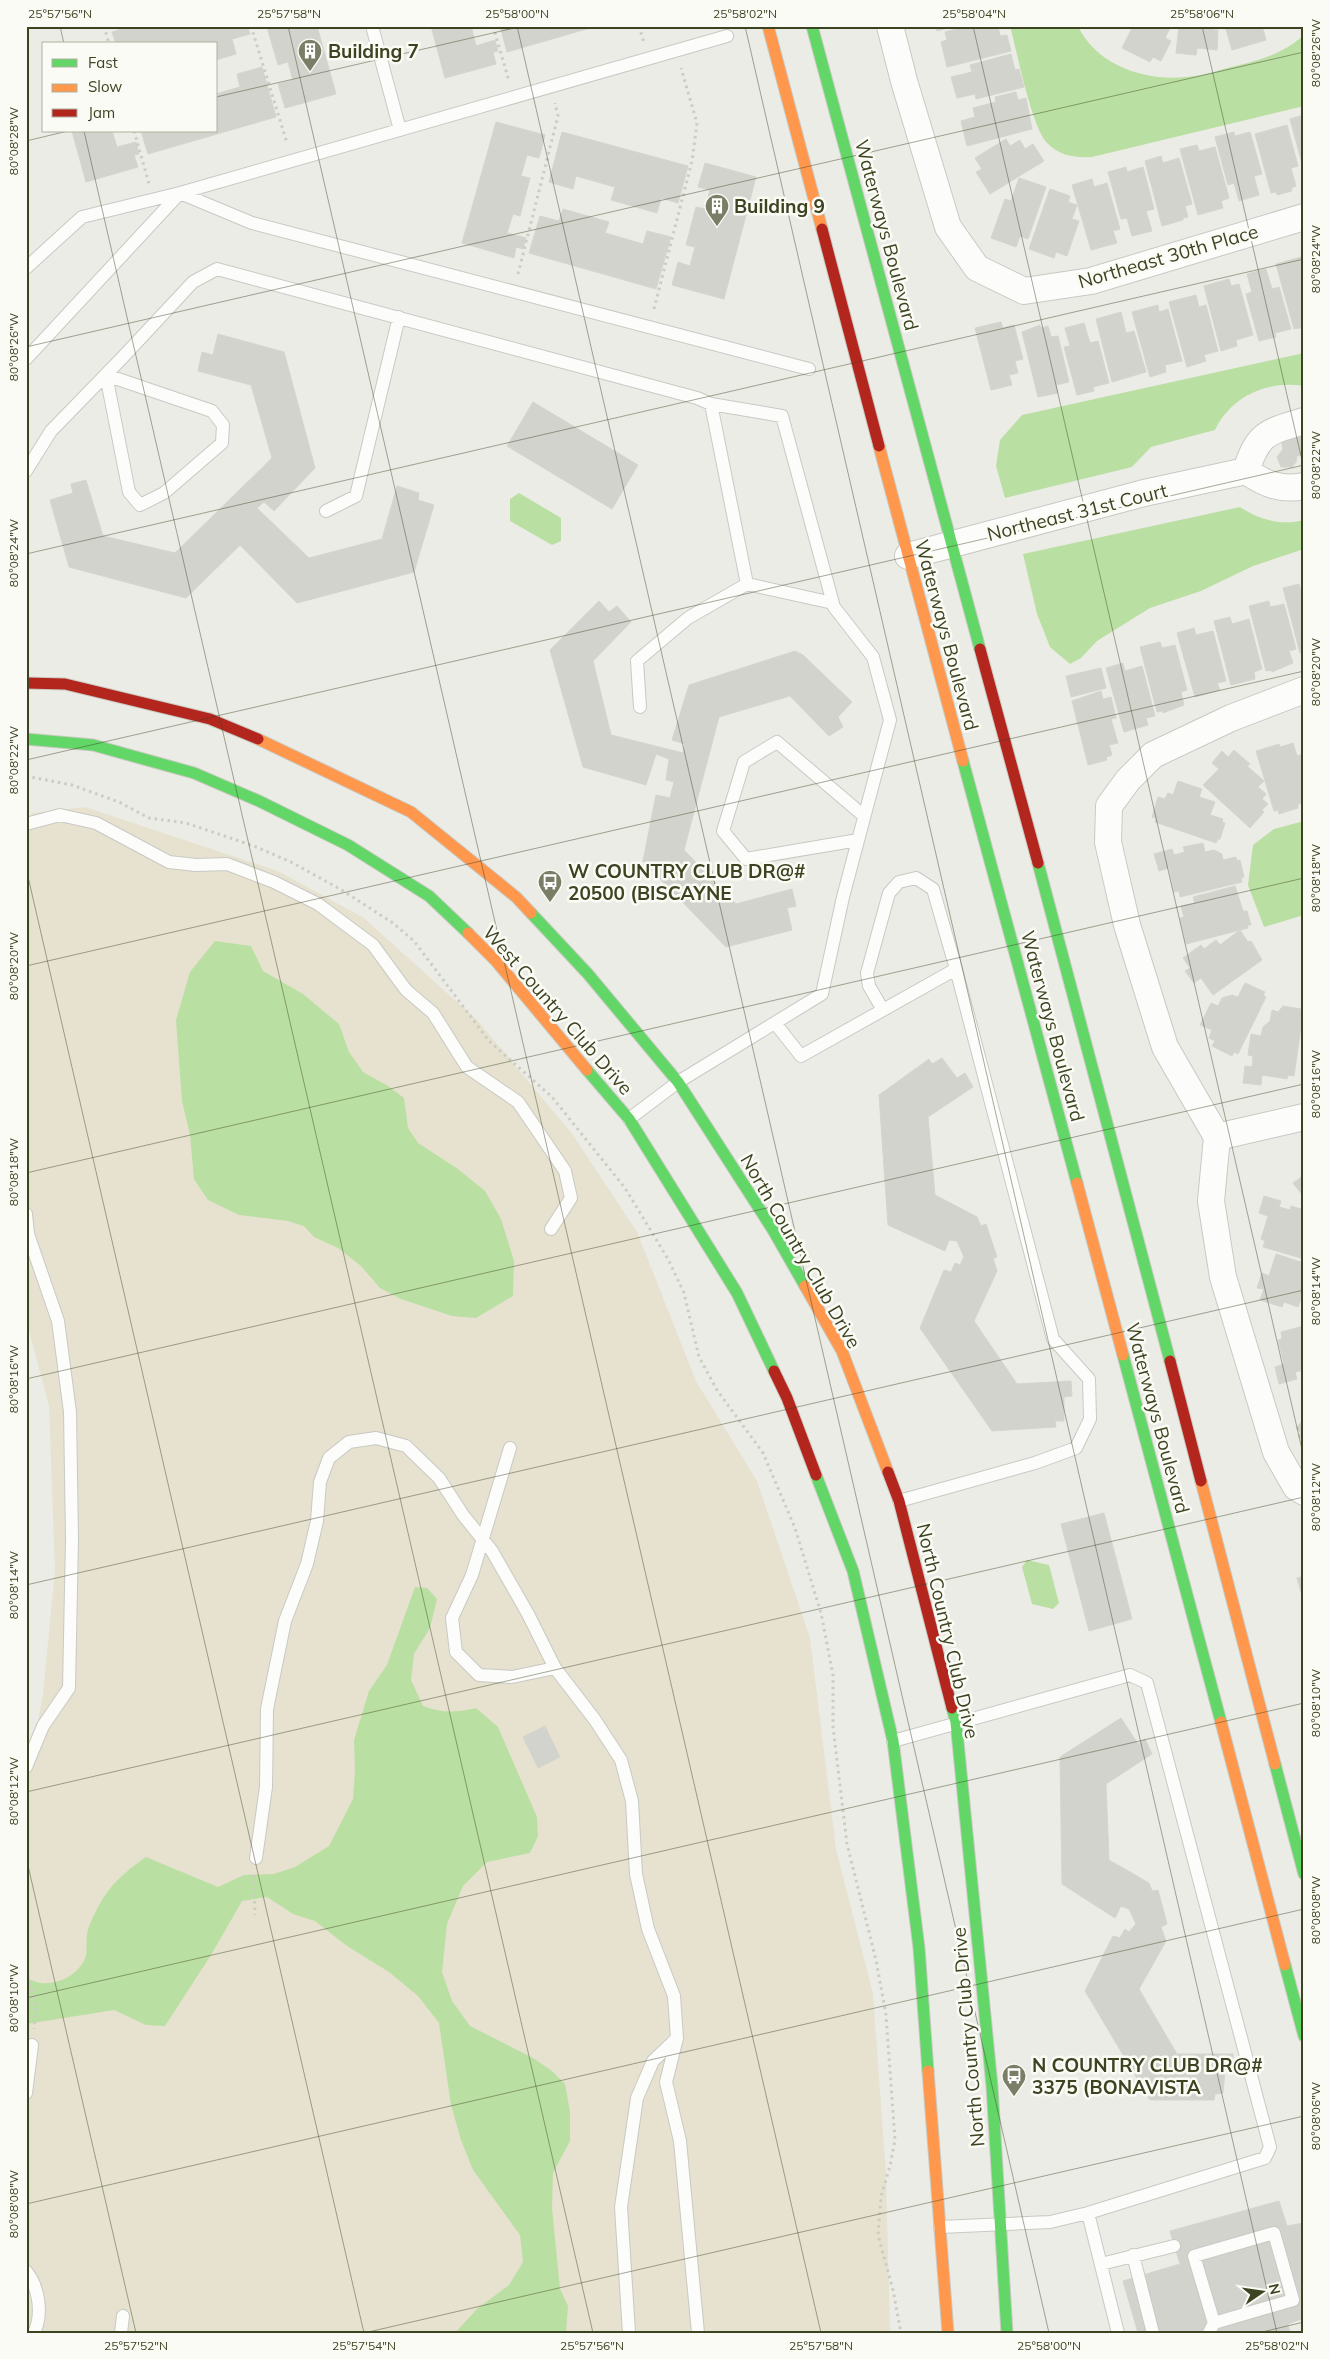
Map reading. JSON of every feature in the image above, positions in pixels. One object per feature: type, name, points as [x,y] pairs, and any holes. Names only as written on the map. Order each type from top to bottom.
[{"type":"street","name":"Waterways Boulevard","points":[[768,26],[908,556],[1108,1294],[1304,2036]]},
{"type":"street","name":"Waterways Boulevard","points":[[812,26],[1106,1117],[1304,1874]]},
{"type":"street","name":"Northeast 30th Place","points":[[890,26],[904,81],[948,227],[977,268],[1024,291],[1091,281],[1304,217]]},
{"type":"street","points":[[1304,421],[1271,431],[1254,448],[1246,471],[1265,484],[1291,488],[1304,486]]},
{"type":"street","name":"Northeast 31st Court","points":[[908,556],[1144,493],[1246,471]]},
{"type":"street","points":[[26,683],[65,684],[210,719],[274,745],[411,812],[516,897],[588,974],[678,1082]]},
{"type":"street","points":[[1304,690],[1231,718],[1152,754],[1128,780],[1109,806],[1108,842],[1127,925],[1165,1047],[1217,1137],[1211,1201],[1223,1277],[1276,1452],[1296,1487],[1304,1492]]},
{"type":"street","name":"West Country Club Drive","points":[[26,739],[93,745],[194,773],[259,801],[356,850],[429,896],[496,961],[629,1119]]},
{"type":"street","name":"North Country Club Drive","points":[[678,1082],[773,1230],[842,1351],[899,1501],[956,1722],[992,2086],[1007,2333]]},
{"type":"street","points":[[1217,1137],[1304,1117]]},
{"type":"street","points":[[629,1119],[736,1293],[787,1398],[853,1570],[892,1741],[919,1948],[948,2333]]},
{"type":"lane","points":[[372,26],[400,130]]},
{"type":"lane","points":[[26,268],[82,217],[180,193],[727,36]]},
{"type":"lane","points":[[180,193],[252,223],[809,369]]},
{"type":"lane","points":[[26,359],[180,193]]},
{"type":"lane","points":[[26,471],[50,431],[106,375],[193,282],[217,269],[711,404],[782,416],[833,603],[873,658],[890,720],[858,840],[822,994],[678,1082],[629,1119]]},
{"type":"lane","points":[[326,511],[356,496],[399,318]]},
{"type":"lane","points":[[106,375],[212,411],[223,425],[222,443],[164,493],[140,505],[129,492],[106,375]]},
{"type":"lane","points":[[711,404],[747,584]]},
{"type":"lane","points":[[640,707],[637,661],[688,618],[747,584],[833,603]]},
{"type":"lane","points":[[858,840],[746,859],[723,831],[744,762],[777,742],[864,816]]},
{"type":"lane","points":[[26,824],[60,815],[96,824],[169,862],[196,865],[227,864],[274,882],[318,904],[373,944],[406,990],[433,1013],[466,1067],[518,1102],[565,1171],[571,1198],[551,1229]]},
{"type":"lane","points":[[883,1010],[869,986],[867,973],[889,893],[899,882],[916,878],[933,890],[956,969],[1053,1339],[1089,1379],[1090,1419],[1076,1448],[1035,1463],[899,1501]]},
{"type":"lane","points":[[775,1023],[802,1056],[956,969]]},
{"type":"lane","points":[[26,1214],[28,1234],[58,1321],[70,1412],[72,1538],[69,1688],[43,1726],[26,1767]]},
{"type":"lane","points":[[256,1858],[266,1787],[267,1709],[285,1621],[307,1564],[317,1520],[320,1482],[329,1458],[348,1442],[376,1438],[406,1446],[439,1478],[463,1515],[492,1551],[528,1614],[555,1668],[595,1720],[621,1760],[632,1801],[636,1874],[648,1929],[674,1996],[677,2038],[666,2082],[680,2141],[698,2333]]},
{"type":"lane","points":[[510,1448],[472,1575],[452,1618],[456,1652],[479,1675],[512,1677],[555,1668]]},
{"type":"lane","points":[[892,1741],[1130,1675],[1147,1683],[1270,2147],[1264,2158],[1088,2213],[1046,2223],[940,2227]]},
{"type":"lane","points":[[629,2333],[626,2250],[621,2207],[637,2098],[653,2062],[677,2038]]},
{"type":"lane","points":[[26,2093],[32,2045]]},
{"type":"lane","points":[[1088,2213],[1118,2333]]},
{"type":"lane","points":[[1274,2233],[1293,2300],[1212,2328],[1194,2256],[1274,2233]]},
{"type":"lane","points":[[1101,2264],[1174,2246]]},
{"type":"lane","points":[[1132,2255],[1154,2333]]},
{"type":"lane","points":[[26,2271],[35,2282],[39,2322],[34,2333]]},
{"type":"lane","points":[[121,2333],[124,2316]]},
{"type":"path","points":[[104,26],[108,42]]},
{"type":"path","points":[[251,26],[293,160]]},
{"type":"path","points":[[493,26],[514,97]]},
{"type":"path","points":[[649,327],[692,161],[697,124],[676,50]]},
{"type":"path","points":[[514,292],[558,116],[551,86]]},
{"type":"path","points":[[134,132],[154,199]]},
{"type":"path","points":[[26,776],[72,785],[119,802],[148,818],[186,823],[254,846],[291,862],[340,889],[392,922],[414,941],[489,1041],[552,1097],[625,1188],[668,1259],[684,1293],[700,1357],[717,1390],[763,1453],[795,1528],[821,1613],[832,1675],[832,1726],[847,1844],[876,1960],[886,2015],[895,2140],[881,2197],[878,2235],[893,2290],[901,2333]]},
{"type":"path","points":[[255,1914],[254,1875],[256,1858]]},
{"type":"path","points":[[26,1971],[36,2006],[32,2045]]},
{"type":"shaded area","points":[[1010,26],[1078,26],[1098,53],[1112,62],[1143,74],[1177,78],[1203,75],[1261,59],[1287,47],[1304,35],[1304,106],[1092,157],[1068,155],[1051,147],[1040,133],[1030,104]]},
{"type":"shaded area","points":[[1304,353],[1304,386],[1277,386],[1264,388],[1252,393],[1231,408],[1215,430],[1151,447],[1132,467],[1005,498],[996,466],[1000,440],[1022,415]]},
{"type":"shaded area","points":[[519,493],[561,518],[561,541],[552,545],[510,521],[510,499]]},
{"type":"shaded area","points":[[1240,507],[1247,512],[1271,521],[1296,522],[1304,520],[1304,549],[1253,566],[1201,591],[1150,608],[1097,641],[1081,658],[1070,664],[1050,647],[1037,614],[1023,554]]},
{"type":"shaded area","points":[[85,807],[278,871],[364,918],[477,1020],[573,1135],[637,1232],[696,1381],[757,1481],[810,1638],[836,1849],[873,1994],[886,2175],[890,2333],[26,2333],[26,1783],[43,1694],[55,1570],[49,1406],[26,1319],[26,829],[32,813]]},
{"type":"shaded area","points":[[1304,821],[1304,915],[1264,927],[1248,885],[1253,845],[1274,829]]},
{"type":"shaded area","points":[[215,941],[251,946],[263,971],[303,994],[339,1024],[349,1052],[363,1072],[388,1086],[404,1098],[408,1128],[418,1143],[458,1169],[485,1191],[501,1219],[514,1261],[513,1296],[476,1318],[452,1316],[401,1299],[380,1288],[361,1266],[338,1248],[314,1237],[304,1226],[288,1221],[239,1215],[208,1200],[194,1179],[190,1135],[182,1101],[176,1020],[190,972]]},
{"type":"shaded area","points":[[1027,1560],[1049,1565],[1059,1603],[1053,1609],[1032,1604],[1022,1567]]},
{"type":"shaded area","points":[[415,1587],[427,1588],[437,1599],[430,1628],[414,1654],[411,1680],[423,1706],[450,1712],[476,1708],[498,1727],[537,1817],[538,1836],[530,1853],[487,1862],[463,1886],[447,1924],[442,1972],[452,2001],[470,2026],[533,2058],[552,2071],[565,2084],[570,2112],[570,2141],[553,2173],[552,2208],[560,2289],[568,2306],[566,2333],[455,2333],[477,2309],[509,2285],[523,2262],[520,2235],[473,2170],[461,2140],[451,2105],[439,2023],[418,1996],[389,1972],[347,1946],[315,1921],[293,1914],[267,1897],[242,1901],[211,1955],[165,2026],[146,2025],[114,2010],[26,2024],[26,1977],[34,1981],[52,1983],[70,1976],[77,1970],[83,1963],[86,1955],[87,1935],[96,1910],[108,1891],[119,1879],[146,1857],[218,1887],[244,1875],[274,1874],[295,1867],[329,1846],[353,1799],[355,1771],[354,1740],[369,1691],[387,1665]]},
{"type":"building","points":[[131,26],[247,26],[250,34],[232,39],[236,54],[218,59],[218,42],[115,42],[112,32]]},
{"type":"building","name":"Building 7","points":[[317,26],[336,94],[285,108],[278,84],[293,80],[288,62],[278,65],[267,27]]},
{"type":"building","points":[[431,26],[471,26],[476,46],[495,40],[498,51],[493,52],[496,64],[445,78]]},
{"type":"building","points":[[500,26],[597,26],[507,52]]},
{"type":"building","points":[[931,26],[954,26],[937,31],[936,27],[932,28]]},
{"type":"building","points":[[968,26],[998,26],[1000,36],[1007,35],[1011,51],[947,67],[941,42],[947,40],[945,32]]},
{"type":"building","points":[[1133,26],[1171,26],[1165,38],[1171,41],[1161,61],[1153,57],[1150,62],[1122,48]]},
{"type":"building","points":[[1179,26],[1213,26],[1213,30],[1218,30],[1217,50],[1197,48],[1196,55],[1176,53]]},
{"type":"building","points":[[1225,26],[1262,26],[1266,40],[1232,50]]},
{"type":"building","points":[[1011,54],[1015,70],[1019,69],[1024,87],[976,99],[975,94],[957,98],[951,77],[972,72],[970,65]]},
{"type":"building","points":[[262,67],[276,117],[148,154],[141,132],[218,132],[218,93],[240,87],[237,74]]},
{"type":"building","points":[[1016,92],[1018,100],[1026,98],[1032,129],[967,146],[961,121],[975,117],[973,108],[996,102],[995,97]]},
{"type":"building","points":[[1304,115],[1304,171],[1290,119]]},
{"type":"building","points":[[496,122],[545,135],[539,158],[527,155],[521,176],[530,178],[520,216],[513,214],[507,233],[526,238],[523,249],[516,247],[514,258],[462,243]]},
{"type":"building","points":[[1287,125],[1298,166],[1291,168],[1296,186],[1291,188],[1292,191],[1277,195],[1276,192],[1271,193],[1255,134]]},
{"type":"building","points":[[72,132],[112,132],[117,147],[136,142],[139,154],[134,155],[138,167],[86,182]]},
{"type":"building","name":"Building 9","points":[[562,132],[688,166],[678,203],[661,198],[657,213],[611,200],[615,187],[576,176],[573,189],[549,182]]},
{"type":"building","points":[[1234,132],[1235,136],[1250,132],[1262,174],[1254,176],[1259,195],[1239,201],[1234,183],[1228,185],[1215,137]]},
{"type":"building","points":[[1006,139],[1010,146],[1020,140],[1025,149],[1033,144],[1044,161],[990,194],[976,172],[982,169],[975,158]]},
{"type":"building","points":[[1197,145],[1199,151],[1215,147],[1229,198],[1221,201],[1223,208],[1198,215],[1180,149]]},
{"type":"building","points":[[1161,156],[1163,163],[1179,158],[1192,204],[1185,206],[1188,217],[1162,226],[1145,161]]},
{"type":"building","name":"Building 9","points":[[705,163],[756,177],[724,299],[672,285],[678,262],[690,266],[695,247],[686,245],[696,207],[705,209],[710,190],[698,187]]},
{"type":"building","points":[[1126,167],[1127,172],[1143,167],[1154,209],[1146,211],[1152,231],[1132,236],[1127,218],[1121,219],[1108,172]]},
{"type":"building","points":[[1019,178],[1046,187],[1028,239],[1020,236],[1016,247],[991,238],[1005,199],[1011,201]]},
{"type":"building","points":[[1092,179],[1094,187],[1107,183],[1120,229],[1113,231],[1117,243],[1091,250],[1072,185]]},
{"type":"building","points":[[1050,189],[1070,196],[1068,202],[1077,205],[1072,219],[1079,221],[1067,256],[1056,252],[1054,258],[1029,249]]},
{"type":"building","points":[[563,209],[609,222],[605,233],[643,244],[647,231],[671,237],[656,289],[529,253],[540,216],[559,221]]},
{"type":"building","points":[[1301,257],[1304,264],[1304,327],[1294,329],[1276,264]]},
{"type":"building","points":[[1266,269],[1272,289],[1279,287],[1291,329],[1275,333],[1276,337],[1259,341],[1246,294],[1252,292],[1247,274]]},
{"type":"building","points":[[1229,279],[1231,286],[1239,284],[1253,335],[1236,340],[1237,346],[1221,351],[1204,286]]},
{"type":"building","points":[[1196,295],[1199,307],[1206,305],[1218,351],[1204,355],[1206,361],[1187,367],[1169,302]]},
{"type":"building","points":[[1158,305],[1159,312],[1168,309],[1182,361],[1165,365],[1166,372],[1150,377],[1132,312]]},
{"type":"building","points":[[1121,312],[1126,333],[1134,331],[1146,372],[1112,382],[1096,319]]},
{"type":"building","points":[[1001,322],[1003,328],[1014,325],[1023,359],[1015,361],[1018,373],[1009,375],[1012,385],[991,390],[975,328]]},
{"type":"building","points":[[1084,323],[1090,343],[1098,341],[1109,383],[1093,387],[1094,391],[1077,395],[1064,347],[1070,346],[1065,328]]},
{"type":"building","points":[[1040,325],[1041,328],[1048,326],[1051,337],[1058,336],[1069,382],[1056,385],[1058,393],[1038,397],[1022,332]]},
{"type":"building","points":[[218,334],[284,352],[315,468],[274,511],[264,502],[257,508],[309,558],[382,539],[397,486],[419,493],[418,500],[434,505],[414,572],[297,603],[240,545],[186,598],[69,567],[50,500],[73,493],[71,484],[86,480],[103,536],[175,553],[272,458],[251,385],[198,371],[202,352],[213,355]]},
{"type":"building","points":[[533,402],[638,465],[612,509],[507,446]]},
{"type":"building","points":[[1304,429],[1304,454],[1297,456],[1296,462],[1292,467],[1281,467],[1277,457],[1283,449],[1281,439]]},
{"type":"building","points":[[1299,584],[1301,591],[1304,590],[1304,652],[1300,653],[1283,588]]},
{"type":"building","points":[[599,601],[609,612],[617,606],[631,622],[593,661],[611,735],[683,753],[685,744],[672,740],[689,685],[795,651],[803,655],[852,702],[838,717],[843,727],[829,736],[790,696],[719,717],[684,850],[736,904],[792,889],[796,906],[787,908],[792,930],[726,947],[643,861],[656,795],[670,798],[674,782],[666,780],[669,759],[656,754],[646,785],[583,767],[550,650]]},
{"type":"building","points":[[1269,601],[1270,607],[1284,604],[1296,649],[1289,651],[1293,663],[1272,672],[1271,670],[1266,671],[1249,606]]},
{"type":"building","points":[[1230,617],[1232,624],[1249,619],[1262,669],[1254,672],[1255,679],[1231,685],[1214,621]]},
{"type":"building","points":[[1194,628],[1196,635],[1213,631],[1226,681],[1217,683],[1220,690],[1195,697],[1177,633]]},
{"type":"building","points":[[1160,642],[1162,648],[1175,645],[1187,690],[1181,692],[1184,705],[1163,713],[1163,711],[1157,712],[1140,647]]},
{"type":"building","points":[[1123,663],[1125,671],[1142,666],[1155,716],[1146,718],[1148,725],[1124,732],[1106,668]]},
{"type":"building","points":[[1101,668],[1106,688],[1071,697],[1066,676]]},
{"type":"building","points":[[1101,691],[1103,699],[1111,697],[1116,718],[1111,719],[1118,743],[1109,745],[1112,755],[1106,757],[1107,760],[1088,765],[1072,701]]},
{"type":"building","points":[[1293,743],[1297,756],[1303,754],[1304,758],[1303,803],[1298,804],[1298,808],[1279,814],[1278,810],[1274,811],[1256,751],[1279,744],[1280,747]]},
{"type":"building","points":[[1234,750],[1250,764],[1247,766],[1264,781],[1258,787],[1266,794],[1262,799],[1268,804],[1262,810],[1264,812],[1250,828],[1203,785],[1219,769],[1212,763],[1222,751],[1228,757]]},
{"type":"building","points":[[1178,781],[1202,789],[1199,797],[1215,802],[1210,815],[1223,819],[1222,822],[1225,823],[1220,839],[1216,843],[1155,822],[1156,818],[1152,817],[1158,797],[1165,799],[1168,793],[1173,795]]},
{"type":"building","points":[[1203,843],[1205,852],[1214,850],[1222,854],[1223,860],[1236,857],[1237,861],[1240,860],[1244,877],[1241,878],[1242,882],[1180,897],[1179,891],[1174,892],[1169,868],[1159,871],[1154,854],[1172,849],[1174,855],[1185,852],[1183,847]]},
{"type":"building","points":[[1235,886],[1243,911],[1247,911],[1251,925],[1247,925],[1248,928],[1186,944],[1180,918],[1184,917],[1181,906],[1195,903],[1193,897]]},
{"type":"building","points":[[1240,930],[1248,942],[1251,941],[1262,960],[1213,995],[1201,978],[1194,983],[1185,971],[1190,968],[1183,958],[1201,945],[1204,949],[1216,940],[1220,945]]},
{"type":"building","points":[[1245,983],[1265,992],[1263,995],[1266,997],[1238,1054],[1234,1052],[1232,1056],[1212,1046],[1215,1041],[1209,1038],[1212,1030],[1200,1025],[1211,1003],[1218,1006],[1222,998],[1232,995],[1238,997]]},
{"type":"building","points":[[1283,1006],[1301,1009],[1300,1012],[1303,1013],[1294,1076],[1288,1075],[1287,1079],[1262,1075],[1261,1085],[1243,1083],[1245,1066],[1252,1067],[1253,1056],[1248,1055],[1251,1034],[1261,1036],[1263,1027],[1270,1021],[1272,1010],[1278,1012]]},
{"type":"building","points":[[942,1058],[957,1078],[965,1073],[973,1087],[928,1117],[935,1195],[977,1217],[981,1226],[986,1224],[997,1257],[993,1258],[997,1271],[974,1321],[1017,1384],[1071,1381],[1072,1396],[1064,1397],[1064,1421],[1055,1421],[1056,1427],[992,1431],[920,1328],[944,1270],[951,1272],[955,1263],[960,1265],[964,1257],[957,1241],[949,1240],[945,1251],[888,1225],[879,1095],[929,1059],[932,1064]]},
{"type":"building","points":[[1304,1175],[1304,1197],[1293,1183]]},
{"type":"building","points":[[1264,1196],[1281,1201],[1279,1207],[1290,1210],[1291,1206],[1304,1210],[1304,1259],[1263,1247],[1265,1241],[1261,1239],[1268,1216],[1259,1213]]},
{"type":"building","points":[[1276,1254],[1304,1263],[1304,1302],[1300,1301],[1298,1307],[1284,1302],[1282,1307],[1260,1300],[1264,1289],[1257,1288],[1262,1273],[1269,1276]]},
{"type":"building","points":[[1304,1326],[1304,1370],[1295,1372],[1297,1379],[1279,1384],[1275,1367],[1284,1364],[1278,1340],[1282,1339],[1281,1332]]},
{"type":"building","points":[[1304,1419],[1304,1441],[1298,1436],[1301,1433],[1296,1428]]},
{"type":"building","points":[[1104,1513],[1132,1619],[1089,1631],[1061,1524]]},
{"type":"building","points":[[1304,1576],[1304,1603],[1297,1578]]},
{"type":"building","points":[[1121,1718],[1138,1744],[1145,1739],[1152,1754],[1106,1784],[1109,1860],[1149,1883],[1152,1891],[1158,1890],[1167,1924],[1161,1927],[1166,1941],[1139,1989],[1177,2054],[1233,2054],[1233,2071],[1225,2070],[1223,2093],[1215,2094],[1214,2100],[1150,2100],[1085,1991],[1113,1936],[1120,1938],[1125,1929],[1129,1932],[1136,1924],[1129,1909],[1121,1906],[1115,1918],[1062,1884],[1060,1757]]},
{"type":"building","points":[[545,1726],[560,1757],[538,1768],[523,1737]]},
{"type":"building","points":[[1279,2201],[1287,2226],[1304,2223],[1304,2318],[1288,2324],[1290,2333],[1138,2333],[1123,2281],[1180,2264],[1170,2231]]},
{"type":"traffic: fast","points":[[812,26],[980,649]]},
{"type":"traffic: fast","points":[[26,739],[93,745],[194,773],[259,801],[348,845],[429,896],[468,933]]},
{"type":"traffic: fast","points":[[963,761],[1077,1183]]},
{"type":"traffic: fast","points":[[1038,863],[1170,1361]]},
{"type":"traffic: fast","points":[[531,913],[588,974],[678,1082],[773,1230],[805,1286]]},
{"type":"traffic: fast","points":[[587,1070],[629,1119],[737,1293],[774,1371]]},
{"type":"traffic: fast","points":[[1123,1355],[1221,1722]]},
{"type":"traffic: fast","points":[[816,1475],[853,1571],[893,1741],[919,1948],[928,2071]]},
{"type":"traffic: fast","points":[[952,1708],[956,1722],[992,2086],[1007,2333]]},
{"type":"traffic: fast","points":[[1275,1764],[1304,1874]]},
{"type":"traffic: fast","points":[[1285,1965],[1304,2036]]},
{"type":"traffic: slow","points":[[768,26],[822,229]]},
{"type":"traffic: slow","points":[[879,446],[963,761]]},
{"type":"traffic: slow","points":[[258,739],[411,812],[516,897],[531,913]]},
{"type":"traffic: slow","points":[[468,933],[496,961],[587,1070]]},
{"type":"traffic: slow","points":[[1077,1183],[1123,1355]]},
{"type":"traffic: slow","points":[[805,1286],[842,1351],[888,1472]]},
{"type":"traffic: slow","points":[[1201,1481],[1275,1764]]},
{"type":"traffic: slow","points":[[1221,1722],[1285,1965]]},
{"type":"traffic: slow","points":[[928,2071],[948,2333]]},
{"type":"traffic: jam","points":[[822,229],[879,446]]},
{"type":"traffic: jam","points":[[980,649],[1038,863]]},
{"type":"traffic: jam","points":[[26,683],[65,684],[210,719],[258,739]]},
{"type":"traffic: jam","points":[[1170,1361],[1201,1481]]},
{"type":"traffic: jam","points":[[774,1371],[787,1398],[816,1475]]},
{"type":"traffic: jam","points":[[888,1472],[899,1501],[952,1708]]},
{"type":"place","name":"Building 7","points":[[310,72]]},
{"type":"place","name":"Building 9","points":[[717,227]]},
{"type":"place","name":"W COUNTRY CLUB DR@# 20500 (BISCAYNE","points":[[550,903]]},
{"type":"place","name":"N COUNTRY CLUB DR@# 3375 (BONAVISTA","points":[[1014,2097]]}]
